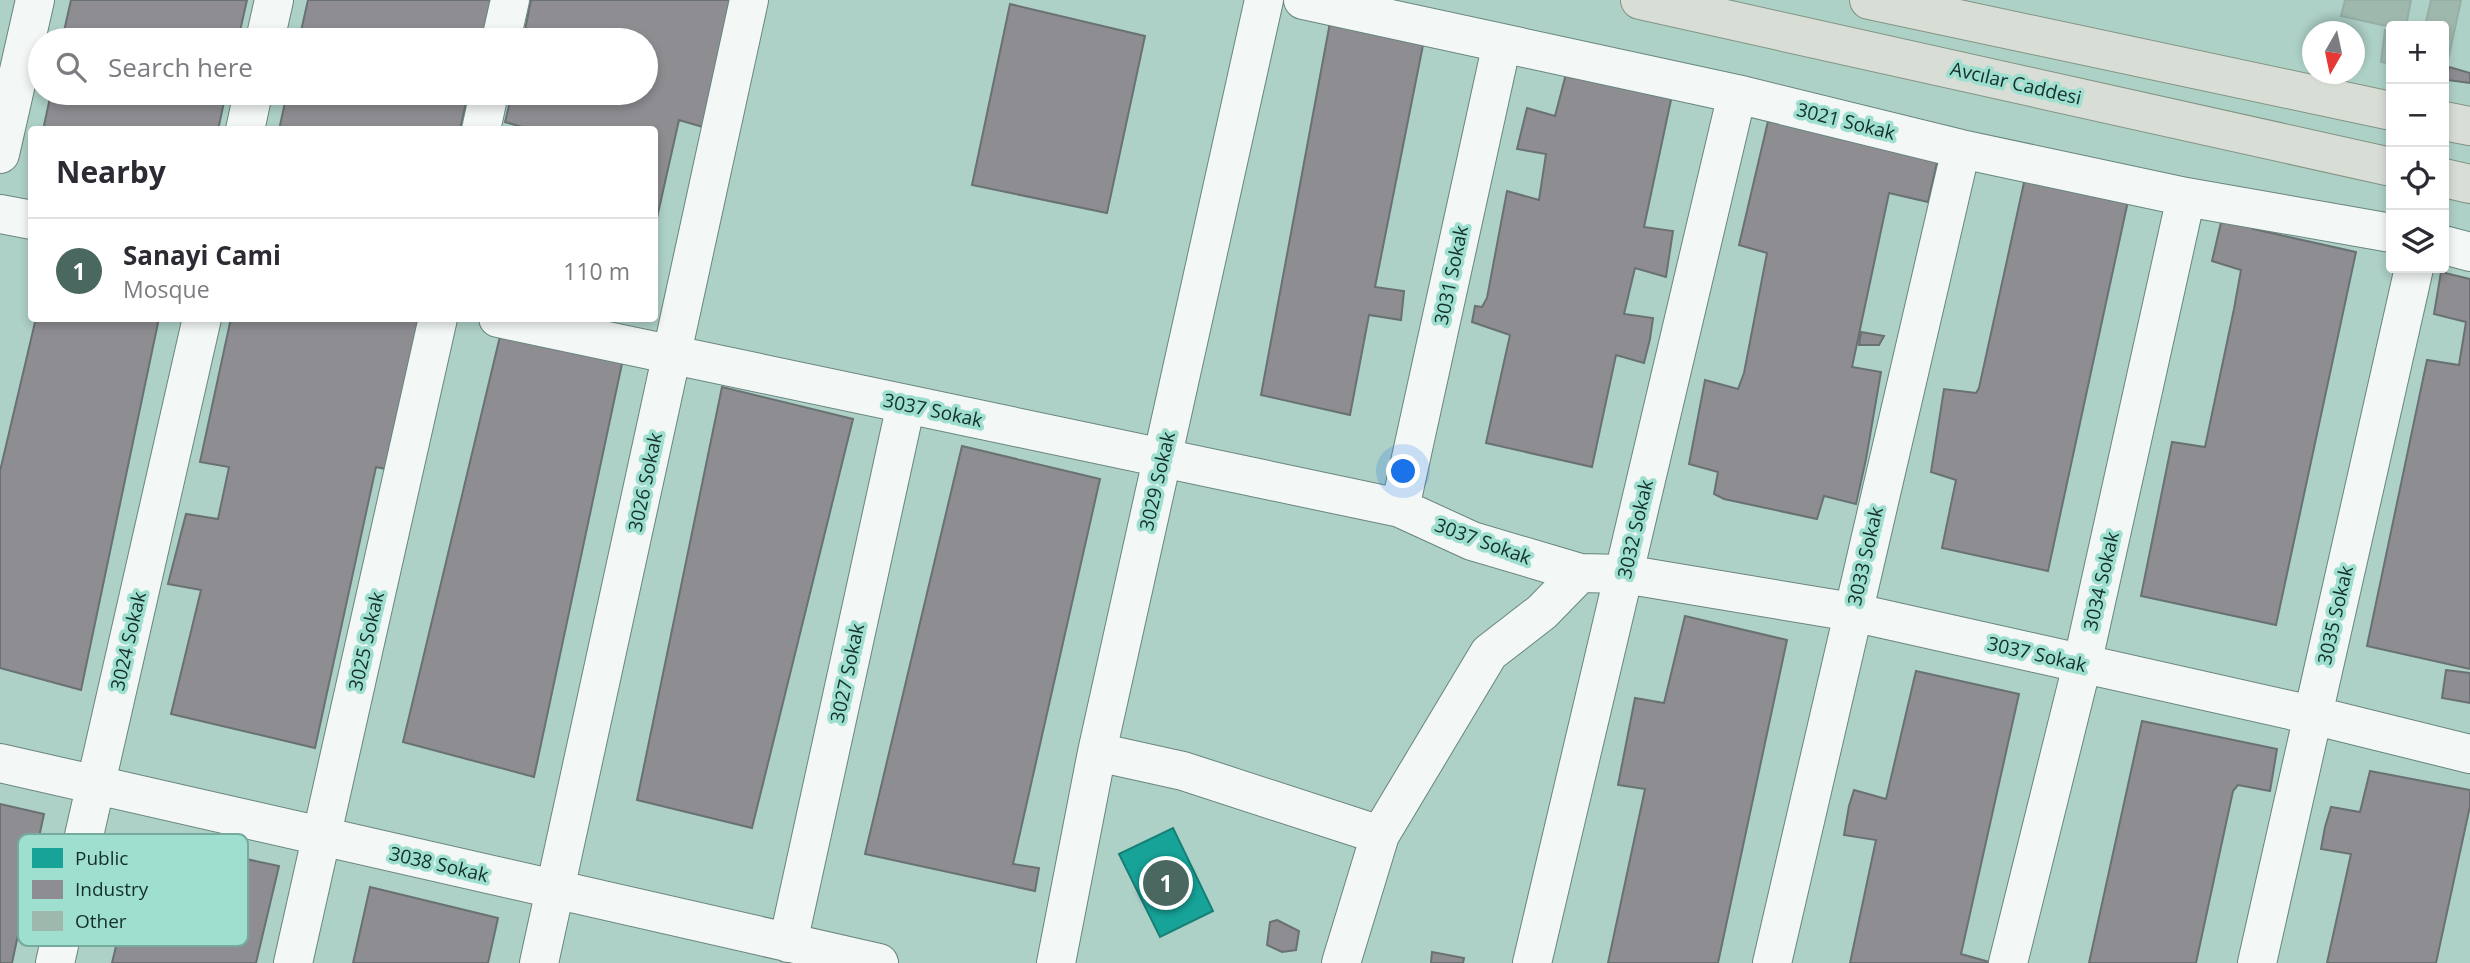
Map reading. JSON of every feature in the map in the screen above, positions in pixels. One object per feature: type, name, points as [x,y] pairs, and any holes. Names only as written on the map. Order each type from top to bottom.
[{"type":"main road","name":"Avcılar Caddesi","points":[[1640,0],[2386,166]]},
{"type":"main road","points":[[1869,0],[2386,110]]},
{"type":"main road","points":[[2449,122],[2470,126]]},
{"type":"main road","points":[[2449,179],[2470,184]]},
{"type":"lane","points":[[29,28],[35,0]]},
{"type":"lane","points":[[268,28],[274,0]]},
{"type":"lane","points":[[504,28],[510,0]]},
{"type":"lane","name":"3026 Sokak","points":[[540,963],[749,0]]},
{"type":"lane","name":"3029 Sokak","points":[[1056,963],[1097,752],[1264,0]]},
{"type":"lane","name":"3021 Sokak","points":[[1303,0],[1737,94],[1961,149],[2186,197],[2386,232]]},
{"type":"lane","points":[[0,154],[28,31]]},
{"type":"lane","name":"3031 Sokak","points":[[1400,508],[1502,43]]},
{"type":"lane","name":"3032 Sokak","points":[[1532,963],[1737,94]]},
{"type":"lane","points":[[245,126],[250,105]]},
{"type":"lane","points":[[482,126],[486,105]]},
{"type":"lane","name":"3033 Sokak","points":[[1772,963],[1961,149]]},
{"type":"lane","name":"3034 Sokak","points":[[2008,963],[2082,665],[2186,197]]},
{"type":"lane","points":[[0,214],[28,219]]},
{"type":"lane","points":[[2449,246],[2470,252]]},
{"type":"lane","name":"3035 Sokak","points":[[2257,963],[2413,273]]},
{"type":"lane","name":"3024 Sokak","points":[[85,834],[201,322]]},
{"type":"lane","name":"3025 Sokak","points":[[293,963],[437,322]]},
{"type":"lane","name":"3037 Sokak","points":[[517,322],[1400,508],[1472,541],[1580,573],[1624,574],[1852,612],[2312,715],[2470,754]]},
{"type":"lane","name":"3027 Sokak","points":[[788,943],[906,404]]},
{"type":"lane","points":[[1341,963],[1380,835],[1489,653],[1542,612],[1580,573]]},
{"type":"lane","points":[[1097,752],[1183,771],[1380,835]]},
{"type":"lane","name":"3038 Sokak","points":[[0,763],[879,963]]},
{"type":"building: Public","points":[[1173,828],[1213,911],[1160,937],[1119,854]]},
{"type":"building: Industry","points":[[71,0],[247,0],[241,28],[65,28]]},
{"type":"building: Industry","points":[[308,0],[504,0],[499,28],[302,28]]},
{"type":"building: Industry","points":[[531,0],[741,0],[713,130],[679,120],[658,213],[658,126],[518,126],[505,122],[509,105],[658,105],[658,28],[525,28]]},
{"type":"building: Industry","points":[[1010,4],[1145,36],[1107,213],[972,185]]},
{"type":"building: Industry","points":[[1331,17],[1425,35],[1375,287],[1404,291],[1401,320],[1369,315],[1350,415],[1261,395]]},
{"type":"building: Industry","points":[[2449,67],[2470,73],[2470,83],[2449,80]]},
{"type":"building: Industry","points":[[1566,74],[1672,95],[1644,227],[1673,231],[1666,277],[1635,268],[1624,314],[1653,318],[1650,339],[1644,363],[1616,355],[1592,467],[1486,443],[1510,335],[1472,322],[1475,306],[1482,307],[1487,298],[1507,191],[1539,200],[1546,154],[1517,149],[1527,108],[1555,116]]},
{"type":"building: Industry","points":[[48,105],[223,105],[219,126],[44,126]]},
{"type":"building: Industry","points":[[284,105],[465,105],[461,126],[280,126]]},
{"type":"building: Industry","points":[[1769,117],[1939,154],[1928,202],[1889,193],[1852,367],[1881,372],[1866,459],[1856,504],[1824,496],[1817,519],[1724,499],[1714,494],[1718,472],[1689,464],[1705,380],[1738,389],[1744,373],[1767,253],[1739,245]]},
{"type":"building: Industry","points":[[2025,178],[2128,201],[2048,571],[1942,548],[1956,480],[1931,472],[1944,389],[1976,393],[1979,388]]},
{"type":"building: Industry","points":[[2223,214],[2255,219],[2253,229],[2356,252],[2276,625],[2141,596],[2172,442],[2205,447],[2241,270],[2212,261]]},
{"type":"building: Industry","points":[[2441,273],[2470,279],[2470,669],[2367,646],[2427,360],[2459,365],[2466,322],[2434,314]]},
{"type":"building: Industry","points":[[35,322],[158,322],[81,690],[0,668],[0,471]]},
{"type":"building: Industry","points":[[230,322],[428,322],[395,471],[376,467],[315,748],[171,714],[201,590],[168,584],[186,514],[218,519],[229,467],[200,462]]},
{"type":"building: Industry","points":[[502,328],[623,359],[534,777],[403,742]]},
{"type":"building: Industry","points":[[1861,332],[1884,336],[1879,345],[1859,345]]},
{"type":"building: Industry","points":[[722,387],[853,419],[752,828],[637,800]]},
{"type":"building: Industry","points":[[962,446],[1100,479],[1013,864],[1039,868],[1035,891],[865,854]]},
{"type":"building: Industry","points":[[1685,616],[1787,640],[1718,963],[1608,963],[1645,789],[1618,785],[1635,698],[1664,703]]},
{"type":"building: Industry","points":[[2446,670],[2470,673],[2470,703],[2442,698]]},
{"type":"building: Industry","points":[[1916,671],[2019,694],[1961,954],[1993,963],[1850,963],[1876,840],[1844,835],[1849,806],[1854,790],[1886,799]]},
{"type":"building: Industry","points":[[2142,721],[2277,749],[2270,791],[2238,785],[2233,791],[2196,963],[2089,963]]},
{"type":"building: Industry","points":[[2370,771],[2470,790],[2470,806],[2436,963],[2327,963],[2351,854],[2321,849],[2325,827],[2331,807],[2360,812]]},
{"type":"building: Industry","points":[[0,804],[44,814],[40,834],[18,834],[18,935],[12,963],[0,963]]},
{"type":"building: Industry","points":[[248,859],[279,866],[256,963],[112,963],[116,946],[248,946]]},
{"type":"building: Industry","points":[[370,887],[498,918],[488,963],[353,963]]},
{"type":"building: Industry","points":[[1277,920],[1299,931],[1296,950],[1282,952],[1267,945],[1270,922]]},
{"type":"building: Industry","points":[[1432,952],[1464,958],[1463,963],[1431,963]]},
{"type":"building: Other","points":[[2345,0],[2411,0],[2407,21],[2386,21],[2386,26],[2341,16]]},
{"type":"building: Other","points":[[2431,0],[2461,0],[2449,56],[2449,21],[2426,21]]},
{"type":"building: Other","points":[[2385,30],[2386,63],[2381,62]]},
{"type":"place","name":"Sanayi Cami","points":[[1166,883]]}]
